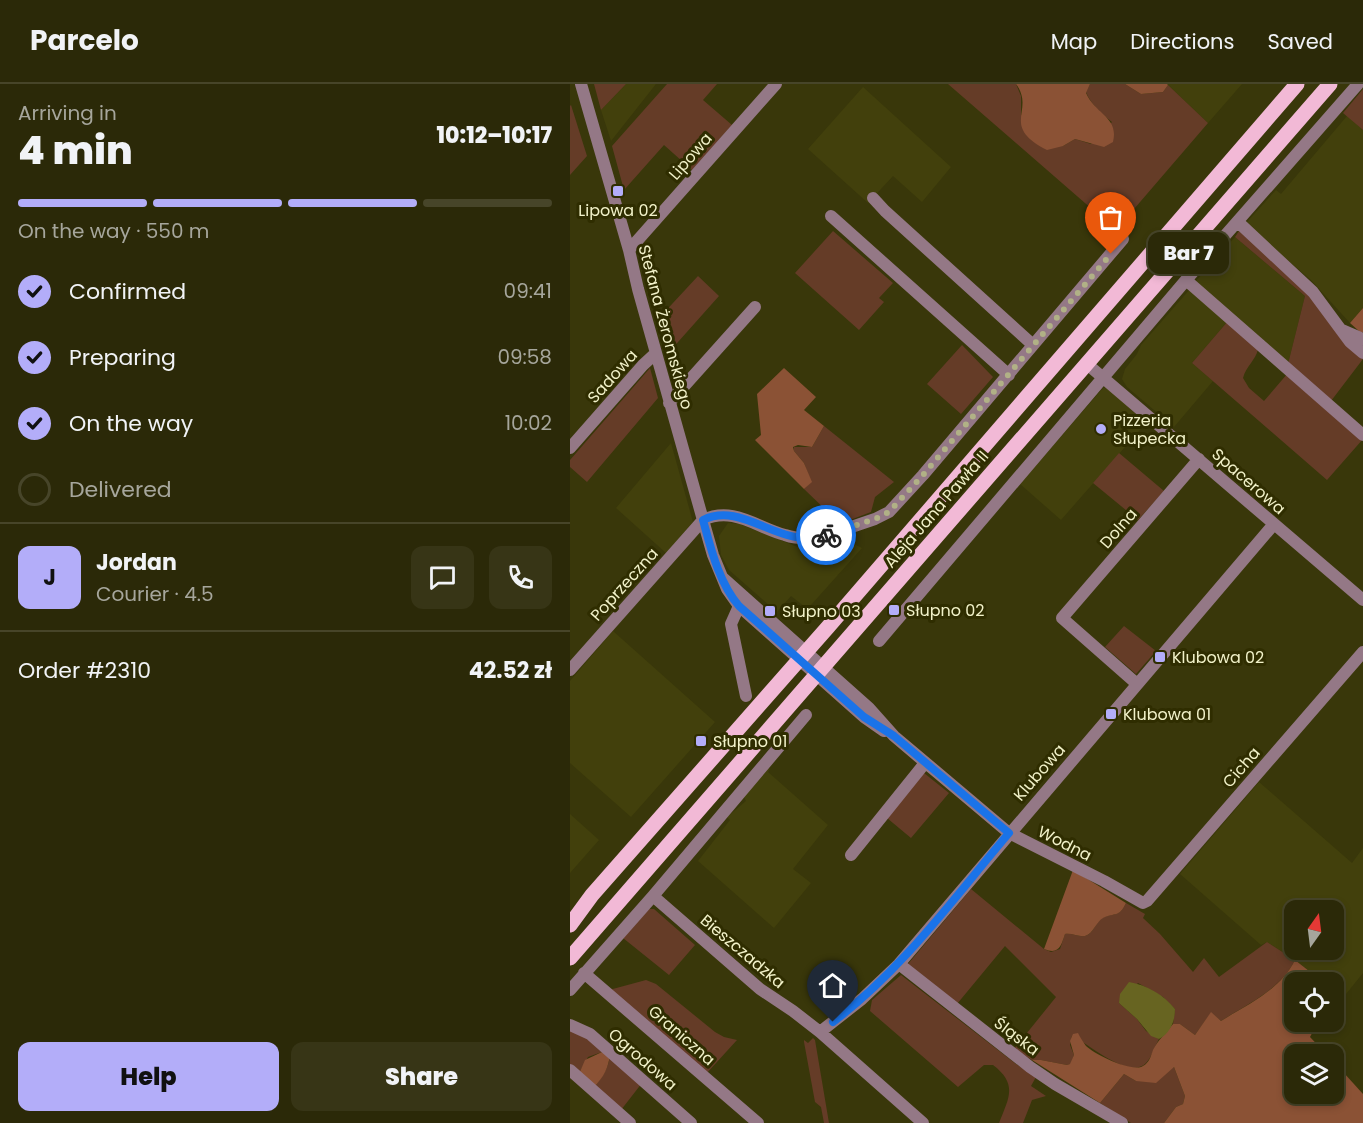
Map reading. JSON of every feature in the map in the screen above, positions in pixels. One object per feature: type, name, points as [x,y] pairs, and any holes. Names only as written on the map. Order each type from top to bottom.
[{"type":"main road","name":"Aleja Jana Pawła II","points":[[570,925],[592,895],[1297,84]]},
{"type":"main road","name":"Aleja Jana Pawła II","points":[[570,958],[1330,84]]},
{"type":"street","name":"Stefana Żeromskiego","points":[[580,84],[629,250],[713,555],[727,589],[739,606],[802,656]]},
{"type":"street","name":"Lipowa","points":[[629,250],[776,84]]},
{"type":"street","points":[[879,641],[1186,280],[1358,84]]},
{"type":"street","points":[[873,198],[1033,345]]},
{"type":"street","points":[[831,216],[1009,375]]},
{"type":"street","points":[[1238,222],[1301,279],[1350,342],[1363,353]]},
{"type":"street","points":[[703,520],[713,515],[729,515],[784,535],[819,538],[889,512],[1009,375],[1123,239]]},
{"type":"street","points":[[1186,280],[1363,435]]},
{"type":"street","points":[[669,402],[755,307]]},
{"type":"street","points":[[1342,330],[1363,339]]},
{"type":"street","name":"Sadowa","points":[[570,448],[656,353]]},
{"type":"street","name":"Spacerowa","points":[[1087,364],[1274,524],[1362,595]]},
{"type":"street","name":"Dolna","points":[[1137,684],[1062,618],[1199,459]]},
{"type":"street","name":"Poprzeczna","points":[[570,670],[703,520]]},
{"type":"street","name":"Klubowa","points":[[820,1032],[862,999],[899,964],[1274,524]]},
{"type":"street","name":"Stefana Żeromskiego","points":[[723,578],[802,656]]},
{"type":"street","points":[[739,606],[731,624],[746,696]]},
{"type":"street","name":"Cicha","points":[[1143,903],[1363,652]]},
{"type":"street","name":"Wodna","points":[[802,656],[864,717],[894,736],[1009,833],[1143,903]]},
{"type":"street","points":[[570,990],[806,716]]},
{"type":"street","points":[[851,855],[925,763]]},
{"type":"street","name":"Bieszczadzka","points":[[653,896],[760,989],[820,1032],[923,1123]]},
{"type":"street","name":"Śląska","points":[[899,964],[1030,1067],[1122,1123]]},
{"type":"street","name":"Graniczna","points":[[584,973],[758,1123]]},
{"type":"street","name":"Ogrodowa","points":[[570,1025],[590,1034],[691,1123]]},
{"type":"street","points":[[570,1071],[630,1123]]},
{"type":"shaded area","points":[[594,84],[626,84],[601,110]]},
{"type":"shaded area","points":[[626,84],[656,84],[611,141],[601,110]]},
{"type":"shaded area","points":[[667,84],[717,84],[703,100],[732,125],[692,170],[664,145],[624,190],[612,146]]},
{"type":"shaded area","points":[[948,84],[1016,84],[1021,96],[1021,115],[1063,146],[1075,139],[1091,144],[1112,122],[1097,109],[1088,97],[1086,92],[1090,84],[1125,84],[1141,94],[1163,92],[1168,85],[1208,123],[1116,230]]},
{"type":"shaded area","points":[[1016,84],[1090,84],[1086,93],[1110,121],[1114,134],[1113,142],[1104,147],[1075,139],[1063,146],[1047,150],[1033,141],[1021,125],[1023,102]]},
{"type":"shaded area","points":[[1125,84],[1168,85],[1163,92],[1141,94]]},
{"type":"shaded area","points":[[1167,84],[1242,84],[1208,123]]},
{"type":"shaded area","points":[[863,87],[951,167],[922,202],[893,176],[868,203],[808,149]]},
{"type":"shaded area","points":[[1363,89],[1363,130],[1343,113]]},
{"type":"shaded area","points":[[570,106],[587,156],[570,175]]},
{"type":"shaded area","points":[[1347,116],[1363,130],[1363,308],[1350,323],[1311,280],[1245,224],[1276,190],[1281,194]]},
{"type":"shaded area","points":[[833,231],[893,283],[879,298],[884,302],[859,330],[795,273]]},
{"type":"shaded area","points":[[1239,231],[1304,286],[1342,340],[1363,359],[1331,401],[1288,364],[1305,296],[1235,237]]},
{"type":"shaded area","points":[[1235,237],[1305,296],[1288,364],[1195,282]]},
{"type":"shaded area","points":[[698,276],[719,296],[670,351],[660,317]]},
{"type":"shaded area","points":[[1191,288],[1228,321],[1192,363],[1213,381],[1174,427],[1127,387],[1122,379],[1125,369],[1141,345]]},
{"type":"shaded area","points":[[1363,308],[1363,332],[1360,332],[1350,323]]},
{"type":"shaded area","points":[[1228,321],[1258,349],[1243,378],[1249,388],[1264,401],[1288,373],[1363,439],[1327,480],[1192,363]]},
{"type":"shaded area","points":[[962,345],[993,377],[961,414],[927,384]]},
{"type":"shaded area","points":[[650,368],[658,398],[587,482],[570,467],[570,460]]},
{"type":"shaded area","points":[[784,368],[816,397],[804,410],[824,426],[812,447],[798,445],[793,447],[804,463],[812,482],[804,489],[755,440],[761,435],[757,394]]},
{"type":"shaded area","points":[[1106,387],[1146,423],[1061,520],[1020,484]]},
{"type":"shaded area","points":[[824,426],[894,482],[875,497],[871,512],[850,520],[838,513],[831,515],[804,489],[811,482],[804,463],[794,451],[794,447],[812,447]]},
{"type":"shaded area","points":[[671,443],[693,522],[666,553],[616,508]]},
{"type":"shaded area","points":[[1119,453],[1164,491],[1138,520],[1093,483]]},
{"type":"shaded area","points":[[728,523],[740,524],[815,554],[856,545],[862,548],[811,605],[805,607],[791,596],[777,612],[729,570],[721,555],[719,536]]},
{"type":"shaded area","points":[[1124,626],[1156,651],[1136,674],[1105,647]]},
{"type":"shaded area","points":[[613,631],[715,722],[631,817],[570,763],[570,681]]},
{"type":"shaded area","points":[[767,766],[770,769],[768,772],[828,825],[793,869],[811,883],[774,928],[698,861],[730,820],[727,817],[746,801],[743,795]]},
{"type":"shaded area","points":[[924,773],[949,793],[911,838],[887,818]]},
{"type":"shaded area","points":[[1259,782],[1352,863],[1363,848],[1363,973],[1344,997],[1344,972],[1310,972],[1295,960],[1344,960],[1344,900],[1284,900],[1284,953],[1267,942],[1261,945],[1180,874]]},
{"type":"shaded area","points":[[570,814],[599,840],[570,873]]},
{"type":"shaded area","points":[[1073,870],[1126,903],[1119,913],[1101,920],[1088,935],[1065,934],[1061,946],[1049,951],[1044,949]]},
{"type":"shaded area","points":[[971,889],[1044,949],[1051,952],[1060,949],[1065,934],[1088,935],[1102,918],[1118,913],[1126,903],[1145,914],[1143,918],[1193,972],[1204,958],[1219,977],[1267,942],[1284,953],[1284,960],[1295,960],[1287,972],[1284,972],[1281,980],[1263,995],[1221,1021],[1211,1013],[1195,1035],[1180,1024],[1173,1024],[1175,1009],[1163,997],[1138,983],[1119,1003],[1137,1019],[1146,1031],[1159,1039],[1148,1061],[1139,1067],[1119,1064],[1072,1036],[1070,1045],[1074,1055],[1071,1064],[1067,1065],[1032,1060],[1014,1049],[1056,997],[1005,946],[957,1004],[908,964]]},
{"type":"shaded area","points":[[649,909],[654,909],[695,945],[669,975],[623,938]]},
{"type":"shaded area","points":[[1295,960],[1310,972],[1287,972]]},
{"type":"shaded area","points":[[901,975],[1036,1077],[1031,1086],[1046,1096],[1032,1100],[1023,1123],[999,1123],[1008,1099],[1009,1085],[1001,1072],[993,1065],[984,1065],[958,1087],[870,1011],[872,1000]]},
{"type":"shaded area","points":[[1284,976],[1284,1032],[1313,1032],[1310,1037],[1317,1044],[1284,1044],[1284,1104],[1344,1104],[1344,1073],[1363,1094],[1363,1123],[1164,1123],[1176,1107],[1183,1104],[1185,1096],[1174,1067],[1156,1083],[1136,1081],[1124,1074],[1100,1103],[1032,1060],[1070,1064],[1074,1055],[1070,1041],[1073,1034],[1078,1033],[1086,1046],[1105,1058],[1131,1067],[1143,1066],[1157,1043],[1173,1024],[1180,1024],[1195,1035],[1211,1012],[1221,1021],[1263,995]]},
{"type":"shaded area","points":[[646,980],[656,984],[715,1032],[737,1040],[706,1074],[609,990]]},
{"type":"shaded area","points":[[1129,982],[1155,991],[1175,1009],[1171,1026],[1167,1033],[1159,1039],[1151,1036],[1119,1003],[1120,994]]},
{"type":"shaded area","points":[[570,1029],[589,1036],[602,1052],[588,1057],[579,1074],[570,1066]]},
{"type":"shaded area","points":[[813,1038],[829,1123],[824,1123],[821,1107],[815,1102],[804,1042],[804,1040],[808,1043]]},
{"type":"shaded area","points":[[602,1052],[610,1055],[609,1060],[603,1076],[594,1087],[579,1074],[585,1060]]},
{"type":"shaded area","points":[[610,1055],[642,1083],[621,1110],[594,1087],[605,1072]]},
{"type":"shaded area","points":[[1174,1067],[1185,1096],[1183,1104],[1176,1107],[1164,1123],[1131,1123],[1100,1103],[1124,1074],[1136,1081]]},
{"type":"way so far","points":[[826,535],[889,512],[1111,254]]},
{"type":"place","name":"Lipowa 02","points":[[618,191]]},
{"type":"place","name":"Bar 7","points":[[1111,254]]},
{"type":"place","name":"Pizzeria Słupecka","points":[[1101,429]]},
{"type":"place","name":"Słupno 02","points":[[894,610]]},
{"type":"place","name":"Słupno 03","points":[[770,611]]},
{"type":"place","name":"Klubowa 02","points":[[1160,657]]},
{"type":"place","name":"Klubowa 01","points":[[1111,714]]},
{"type":"place","name":"Słupno 01","points":[[701,741]]},
{"type":"route","points":[[826,535],[819,538],[793,538],[737,516],[721,514],[703,520],[713,555],[732,599],[780,645],[864,717],[894,736],[1009,833],[899,964],[862,999],[833,1022]]}]
